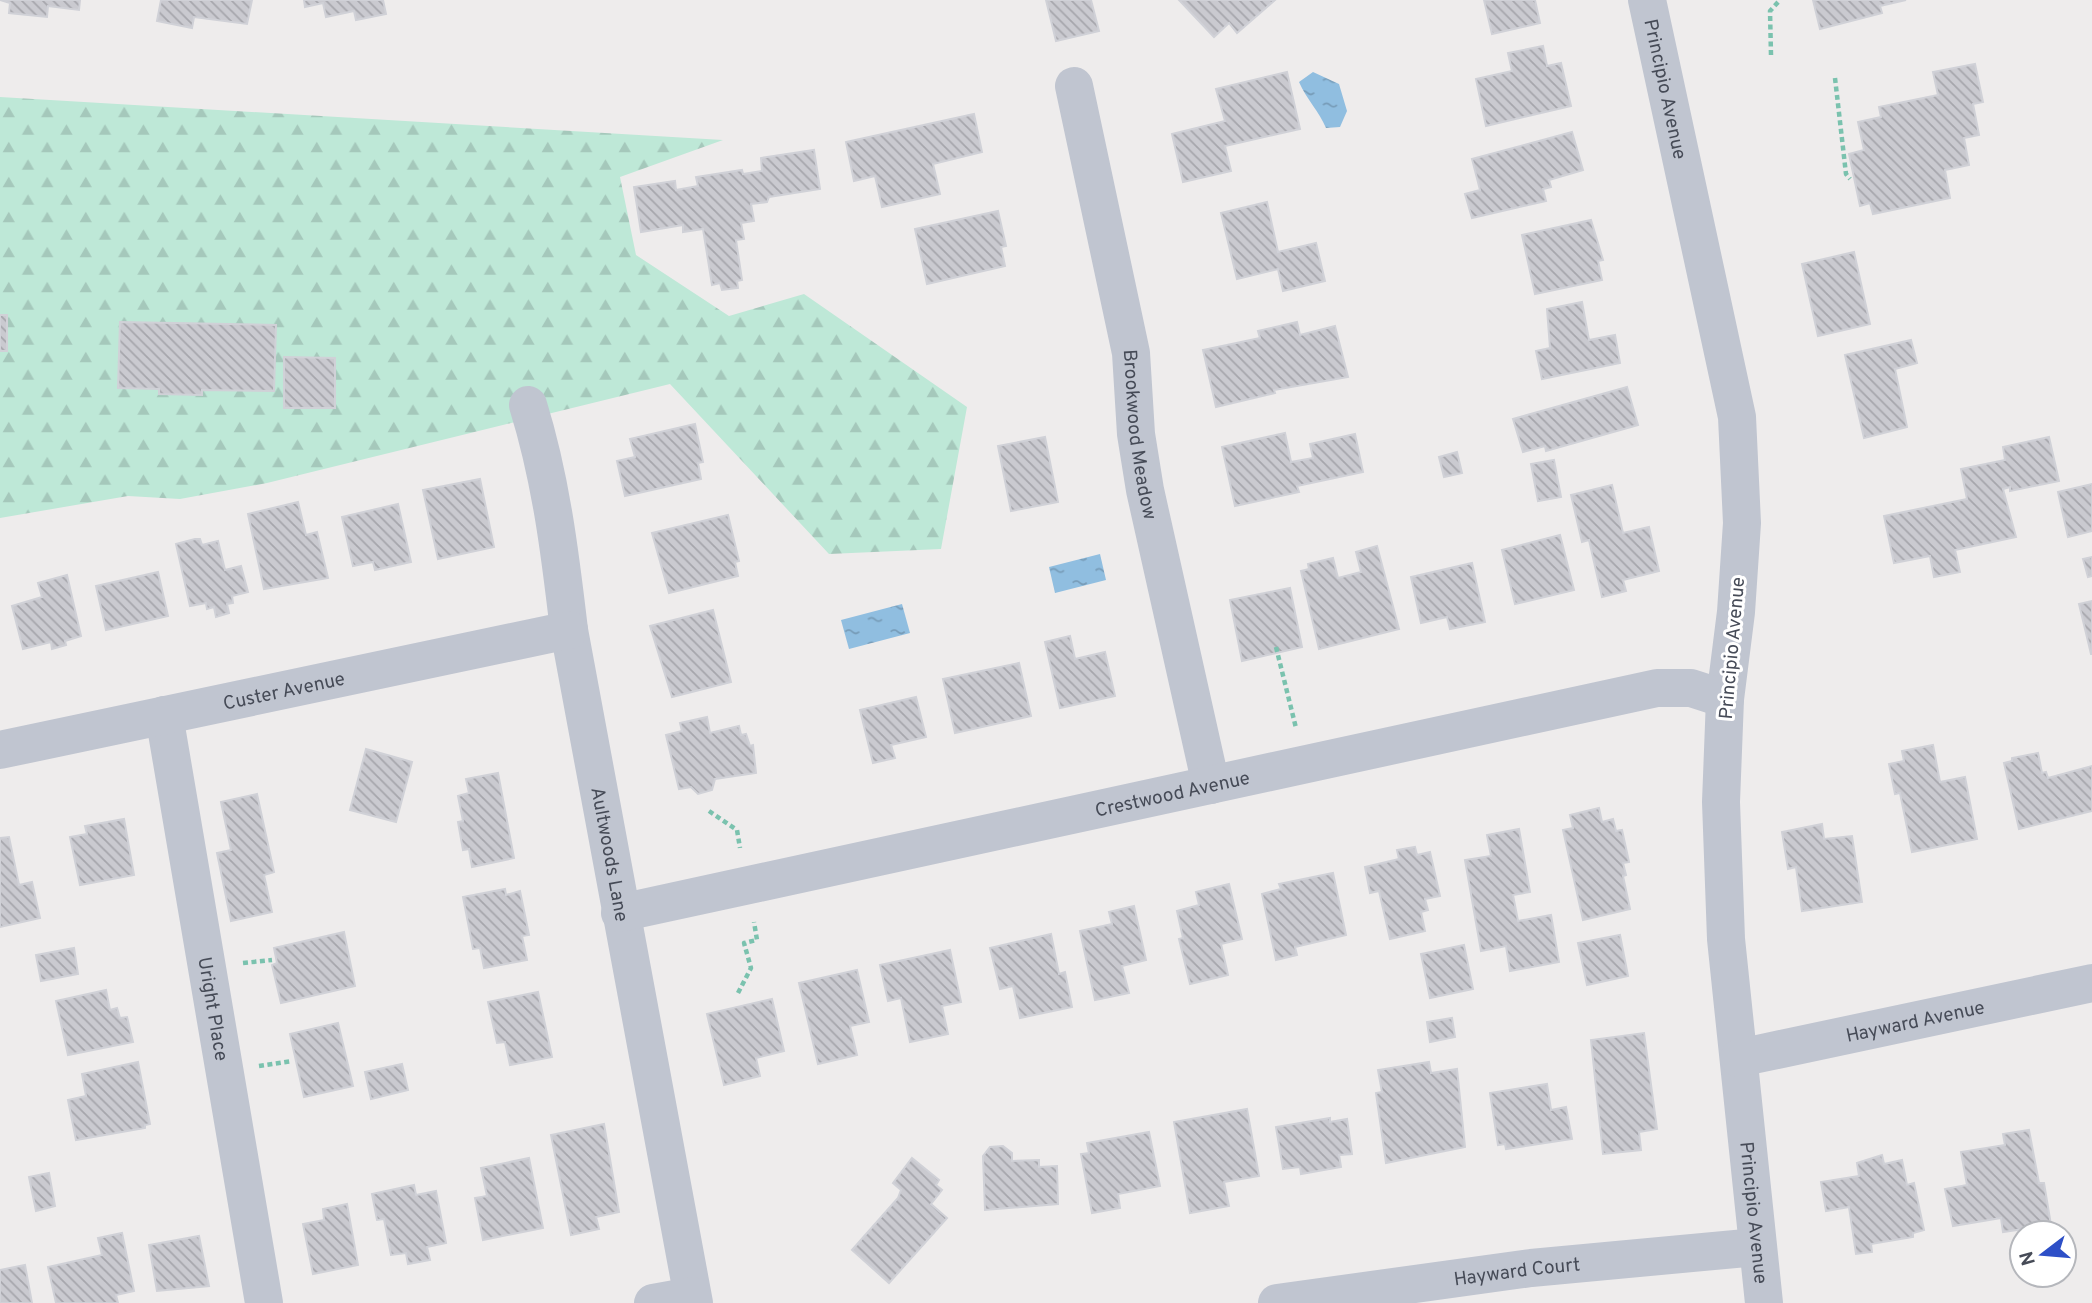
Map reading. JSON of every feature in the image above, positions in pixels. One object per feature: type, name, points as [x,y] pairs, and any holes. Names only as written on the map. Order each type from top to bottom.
[{"type":"street","name":"Principio Avenue","points":[[1647,0],[1737,417],[1742,523],[1736,612],[1725,699],[1721,802],[1726,939],[1763,1303]]},
{"type":"street","name":"Brookwood Meadow","points":[[1074,86],[1131,353],[1136,434],[1145,490],[1211,785]]},
{"type":"street","name":"Aultwoods Lane","points":[[528,405],[542,450],[557,523],[569,630],[693,1299]]},
{"type":"street","name":"Custer Avenue","points":[[0,751],[569,630]]},
{"type":"street","name":"Crestwood Avenue","points":[[620,913],[1657,688],[1691,688],[1725,699]]},
{"type":"street","name":"Uright Place","points":[[164,715],[264,1303]]},
{"type":"street","name":"Hayward Avenue","points":[[1739,1058],[2092,983]]},
{"type":"street","name":"Hayward Court","points":[[1277,1303],[1531,1268],[1757,1247]]},
{"type":"street","points":[[653,1303],[693,1299]]},
{"type":"path","points":[[1771,55],[1770,11],[1780,0]]},
{"type":"path","points":[[1835,78],[1846,174],[1850,179]]},
{"type":"path","points":[[1276,647],[1297,732]]},
{"type":"path","points":[[709,811],[737,830],[741,852]]},
{"type":"path","points":[[738,993],[751,968],[744,943],[757,940],[753,916]]},
{"type":"green space","points":[[0,97],[723,140],[620,177],[636,255],[729,316],[804,294],[967,407],[941,549],[829,554],[670,384],[267,483],[180,499],[128,496],[0,518]]},
{"type":"water","points":[[1313,72],[1339,84],[1347,111],[1340,127],[1326,128],[1299,82]]},
{"type":"water","points":[[1100,554],[1106,580],[1055,593],[1049,567]]},
{"type":"water","points":[[902,604],[910,633],[849,649],[841,620]]},
{"type":"building","points":[[0,0],[80,0],[79,10],[48,6],[47,17],[9,13],[10,3]]},
{"type":"building","points":[[161,0],[252,0],[247,24],[194,17],[192,28],[157,21]]},
{"type":"building","points":[[304,0],[383,0],[386,14],[356,20],[354,11],[326,17],[323,3],[305,7]]},
{"type":"building","points":[[1046,0],[1091,0],[1099,31],[1056,41]]},
{"type":"building","points":[[1179,0],[1275,0],[1237,33],[1229,23],[1214,37]]},
{"type":"building","points":[[1484,0],[1535,0],[1540,23],[1492,34]]},
{"type":"building","points":[[1813,0],[1906,0],[1880,6],[1882,13],[1820,29]]},
{"type":"building","points":[[1543,46],[1547,66],[1561,63],[1571,106],[1486,126],[1476,79],[1512,71],[1508,53]]},
{"type":"building","points":[[1975,64],[1983,102],[1973,104],[1979,135],[1964,138],[1969,165],[1945,170],[1950,198],[1873,214],[1870,203],[1860,206],[1849,154],[1864,150],[1858,122],[1881,117],[1879,107],[1938,95],[1933,72]]},
{"type":"building","points":[[1287,72],[1300,129],[1225,146],[1231,171],[1183,182],[1172,134],[1225,121],[1216,89]]},
{"type":"building","points":[[974,114],[982,152],[933,164],[940,194],[882,207],[875,176],[854,181],[846,142]]},
{"type":"building","points":[[1572,132],[1583,170],[1549,180],[1551,187],[1543,189],[1546,201],[1472,218],[1465,194],[1480,190],[1472,159]]},
{"type":"building","points":[[814,150],[820,189],[769,197],[767,202],[751,204],[754,221],[741,223],[744,239],[736,240],[742,280],[737,281],[738,288],[722,290],[720,283],[712,285],[703,229],[683,232],[683,225],[641,232],[634,187],[675,181],[676,190],[698,186],[696,177],[742,170],[743,174],[762,171],[761,158]]},
{"type":"building","points":[[1267,202],[1278,252],[1316,243],[1325,281],[1283,291],[1278,269],[1237,279],[1221,213]]},
{"type":"building","points":[[998,211],[1006,246],[1001,247],[1005,266],[927,284],[915,229]]},
{"type":"building","points":[[1591,220],[1603,260],[1598,261],[1602,280],[1535,294],[1522,235]]},
{"type":"building","points":[[1854,252],[1870,324],[1818,336],[1802,264]]},
{"type":"building","points":[[1582,302],[1589,340],[1615,335],[1620,363],[1542,379],[1536,351],[1550,348],[1547,309]]},
{"type":"building","points":[[0,315],[7,315],[7,351],[0,351]]},
{"type":"building","points":[[120,322],[276,325],[274,391],[202,390],[202,395],[159,394],[159,389],[118,388]]},
{"type":"building","points":[[1297,322],[1300,335],[1335,326],[1348,377],[1274,390],[1275,393],[1216,407],[1203,350],[1260,338],[1258,331]]},
{"type":"building","points":[[1911,340],[1917,363],[1895,369],[1907,427],[1864,438],[1845,355]]},
{"type":"building","points":[[284,357],[335,358],[335,408],[284,408]]},
{"type":"building","points":[[1627,387],[1638,425],[1546,451],[1545,446],[1523,452],[1513,419]]},
{"type":"building","points":[[695,424],[703,462],[698,463],[701,479],[625,496],[617,461],[635,457],[630,439]]},
{"type":"building","points":[[1285,433],[1291,462],[1313,458],[1310,444],[1355,434],[1363,472],[1297,486],[1299,492],[1235,506],[1222,447]]},
{"type":"building","points":[[1045,437],[1058,502],[1011,511],[998,446]]},
{"type":"building","points":[[2049,437],[2059,481],[2010,491],[2010,487],[2003,489],[2016,537],[1955,550],[1960,572],[1934,577],[1930,556],[1894,563],[1884,516],[1967,499],[1961,469],[2005,460],[2003,447]]},
{"type":"building","points":[[1457,452],[1462,473],[1444,477],[1439,457]]},
{"type":"building","points":[[1554,460],[1561,497],[1538,501],[1531,464]]},
{"type":"building","points":[[480,479],[494,547],[438,559],[423,490]]},
{"type":"building","points":[[2092,484],[2092,531],[2068,537],[2058,492]]},
{"type":"building","points":[[1612,485],[1623,533],[1649,527],[1659,571],[1623,580],[1626,591],[1602,597],[1589,540],[1582,542],[1571,495]]},
{"type":"building","points":[[298,502],[306,535],[317,532],[328,578],[264,589],[248,514]]},
{"type":"building","points":[[398,504],[411,562],[375,570],[373,562],[353,566],[342,517]]},
{"type":"building","points":[[728,515],[739,561],[735,562],[738,576],[669,593],[652,533]]},
{"type":"building","points":[[1560,535],[1574,590],[1515,604],[1502,550]]},
{"type":"building","points":[[200,539],[202,545],[218,541],[225,570],[241,566],[248,592],[232,596],[233,603],[227,604],[229,613],[216,617],[214,607],[207,609],[206,603],[190,606],[176,544]]},
{"type":"building","points":[[1377,546],[1399,629],[1319,649],[1301,571],[1309,569],[1308,564],[1333,558],[1338,578],[1361,572],[1356,552]]},
{"type":"building","points":[[2092,557],[2092,576],[2088,577],[2083,559]]},
{"type":"building","points":[[1472,563],[1485,622],[1450,629],[1447,617],[1421,623],[1411,577]]},
{"type":"building","points":[[158,572],[168,616],[106,630],[96,586]]},
{"type":"building","points":[[67,575],[81,636],[52,649],[51,642],[23,649],[12,606],[42,597],[38,583]]},
{"type":"building","points":[[1290,588],[1302,647],[1242,661],[1230,600]]},
{"type":"building","points":[[2092,601],[2092,654],[2091,654],[2079,604]]},
{"type":"building","points":[[713,610],[731,682],[672,697],[650,626]]},
{"type":"building","points":[[1070,636],[1075,659],[1105,652],[1115,696],[1060,708],[1045,642]]},
{"type":"building","points":[[1019,663],[1031,716],[955,733],[943,679]]},
{"type":"building","points":[[916,697],[926,737],[891,745],[895,758],[873,763],[860,710]]},
{"type":"building","points":[[707,717],[710,733],[739,726],[741,735],[746,734],[750,746],[753,745],[756,773],[715,779],[712,790],[698,794],[691,787],[679,789],[666,735],[682,731],[680,723]]},
{"type":"building","points":[[1933,745],[1940,782],[1965,777],[1977,839],[1912,852],[1900,793],[1895,794],[1889,764],[1904,761],[1902,751]]},
{"type":"building","points":[[366,749],[412,762],[396,822],[350,810]]},
{"type":"building","points":[[2038,753],[2042,773],[2046,772],[2048,778],[2092,766],[2092,811],[2019,829],[2004,763],[2012,761],[2012,758]]},
{"type":"building","points":[[498,773],[514,858],[472,867],[469,849],[463,850],[458,822],[463,821],[458,796],[469,793],[466,779]]},
{"type":"building","points":[[257,794],[274,872],[264,875],[272,912],[231,921],[217,853],[231,850],[221,802]]},
{"type":"building","points":[[1599,808],[1602,822],[1613,819],[1616,831],[1622,830],[1629,862],[1623,863],[1626,875],[1623,876],[1630,909],[1583,920],[1563,830],[1573,828],[1570,815]]},
{"type":"building","points":[[124,819],[134,875],[80,885],[70,837],[87,834],[85,826]]},
{"type":"building","points":[[1822,824],[1824,839],[1852,836],[1862,902],[1802,911],[1796,867],[1788,869],[1782,832]]},
{"type":"building","points":[[1519,829],[1530,892],[1513,895],[1518,921],[1551,915],[1559,962],[1510,971],[1506,946],[1481,951],[1465,860],[1491,856],[1487,835]]},
{"type":"building","points":[[9,837],[19,885],[32,882],[40,918],[0,927],[0,838]]},
{"type":"building","points":[[1415,847],[1417,855],[1430,852],[1440,896],[1425,899],[1428,910],[1421,912],[1425,931],[1390,939],[1379,891],[1370,893],[1365,867],[1399,859],[1397,850]]},
{"type":"building","points":[[1333,873],[1346,935],[1295,947],[1297,955],[1276,960],[1262,894],[1281,889],[1279,884]]},
{"type":"building","points":[[1229,884],[1242,939],[1221,944],[1228,975],[1190,984],[1179,939],[1183,938],[1177,911],[1199,905],[1196,892]]},
{"type":"building","points":[[505,889],[506,895],[520,891],[529,935],[522,936],[527,960],[484,968],[480,948],[473,949],[463,897]]},
{"type":"building","points":[[1134,906],[1146,960],[1122,966],[1129,993],[1095,1000],[1080,931],[1112,924],[1109,912]]},
{"type":"building","points":[[344,932],[355,986],[281,1003],[272,965],[277,963],[274,948]]},
{"type":"building","points":[[1051,934],[1059,974],[1065,972],[1072,1007],[1020,1018],[1013,986],[1000,989],[990,948]]},
{"type":"building","points":[[1620,935],[1628,976],[1587,985],[1578,943]]},
{"type":"building","points":[[1464,945],[1473,989],[1430,998],[1421,954]]},
{"type":"building","points":[[74,948],[78,974],[41,981],[36,955]]},
{"type":"building","points":[[950,950],[961,1002],[942,1006],[948,1034],[910,1042],[901,998],[888,1001],[880,965]]},
{"type":"building","points":[[857,970],[869,1022],[850,1026],[857,1055],[818,1064],[799,983]]},
{"type":"building","points":[[106,990],[110,1010],[117,1008],[120,1018],[127,1017],[133,1042],[68,1055],[56,1001]]},
{"type":"building","points":[[538,992],[552,1057],[510,1065],[505,1042],[497,1043],[488,1002]]},
{"type":"building","points":[[772,999],[784,1051],[756,1058],[760,1076],[724,1085],[707,1014]]},
{"type":"building","points":[[1452,1018],[1455,1037],[1430,1042],[1427,1022]]},
{"type":"building","points":[[338,1023],[353,1086],[304,1097],[290,1034]]},
{"type":"building","points":[[1644,1033],[1657,1129],[1639,1132],[1641,1150],[1603,1154],[1591,1040]]},
{"type":"building","points":[[138,1062],[150,1124],[145,1125],[145,1128],[76,1140],[68,1100],[86,1096],[82,1074]]},
{"type":"building","points":[[1429,1062],[1431,1073],[1457,1069],[1465,1147],[1386,1163],[1376,1093],[1382,1092],[1378,1070]]},
{"type":"building","points":[[402,1064],[408,1090],[371,1099],[365,1072]]},
{"type":"building","points":[[1547,1084],[1551,1110],[1566,1107],[1572,1139],[1506,1149],[1505,1144],[1498,1145],[1490,1093]]},
{"type":"building","points":[[1247,1109],[1259,1176],[1224,1182],[1229,1206],[1190,1213],[1174,1122]]},
{"type":"building","points":[[1330,1118],[1330,1122],[1347,1119],[1352,1154],[1339,1155],[1341,1167],[1301,1174],[1300,1167],[1283,1169],[1276,1127]]},
{"type":"building","points":[[604,1124],[619,1212],[596,1217],[599,1229],[571,1235],[551,1135]]},
{"type":"building","points":[[2029,1130],[2039,1183],[2044,1183],[2050,1219],[2008,1219],[2008,1231],[2003,1232],[2001,1218],[1953,1226],[1945,1189],[1967,1185],[1961,1152],[2005,1145],[2003,1134]]},
{"type":"building","points":[[1149,1132],[1160,1186],[1118,1194],[1120,1208],[1092,1213],[1081,1154],[1089,1153],[1087,1143]]},
{"type":"building","points":[[1003,1146],[1012,1153],[1012,1161],[1039,1160],[1039,1167],[1057,1166],[1058,1204],[985,1210],[983,1156],[990,1147]]},
{"type":"building","points":[[1882,1155],[1884,1164],[1902,1160],[1907,1185],[1914,1183],[1924,1230],[1913,1233],[1913,1237],[1871,1244],[1872,1252],[1856,1254],[1849,1207],[1826,1211],[1821,1182],[1859,1176],[1857,1163]]},
{"type":"building","points":[[529,1158],[543,1228],[483,1240],[475,1198],[487,1196],[481,1168]]},
{"type":"building","points":[[912,1158],[939,1180],[936,1185],[942,1190],[931,1204],[947,1218],[889,1283],[852,1250],[898,1198],[901,1190],[893,1183]]},
{"type":"building","points":[[49,1173],[55,1206],[36,1211],[29,1177]]},
{"type":"building","points":[[414,1185],[416,1195],[436,1191],[446,1243],[427,1247],[430,1260],[408,1264],[406,1253],[391,1255],[384,1219],[377,1220],[372,1194]]},
{"type":"building","points":[[347,1204],[358,1265],[313,1274],[303,1224],[324,1220],[323,1209]]},
{"type":"building","points":[[122,1233],[134,1291],[116,1295],[118,1303],[56,1303],[48,1267],[102,1255],[98,1238]]},
{"type":"building","points":[[199,1236],[209,1286],[157,1291],[149,1245]]},
{"type":"building","points":[[25,1265],[32,1303],[0,1303],[0,1270]]}]
